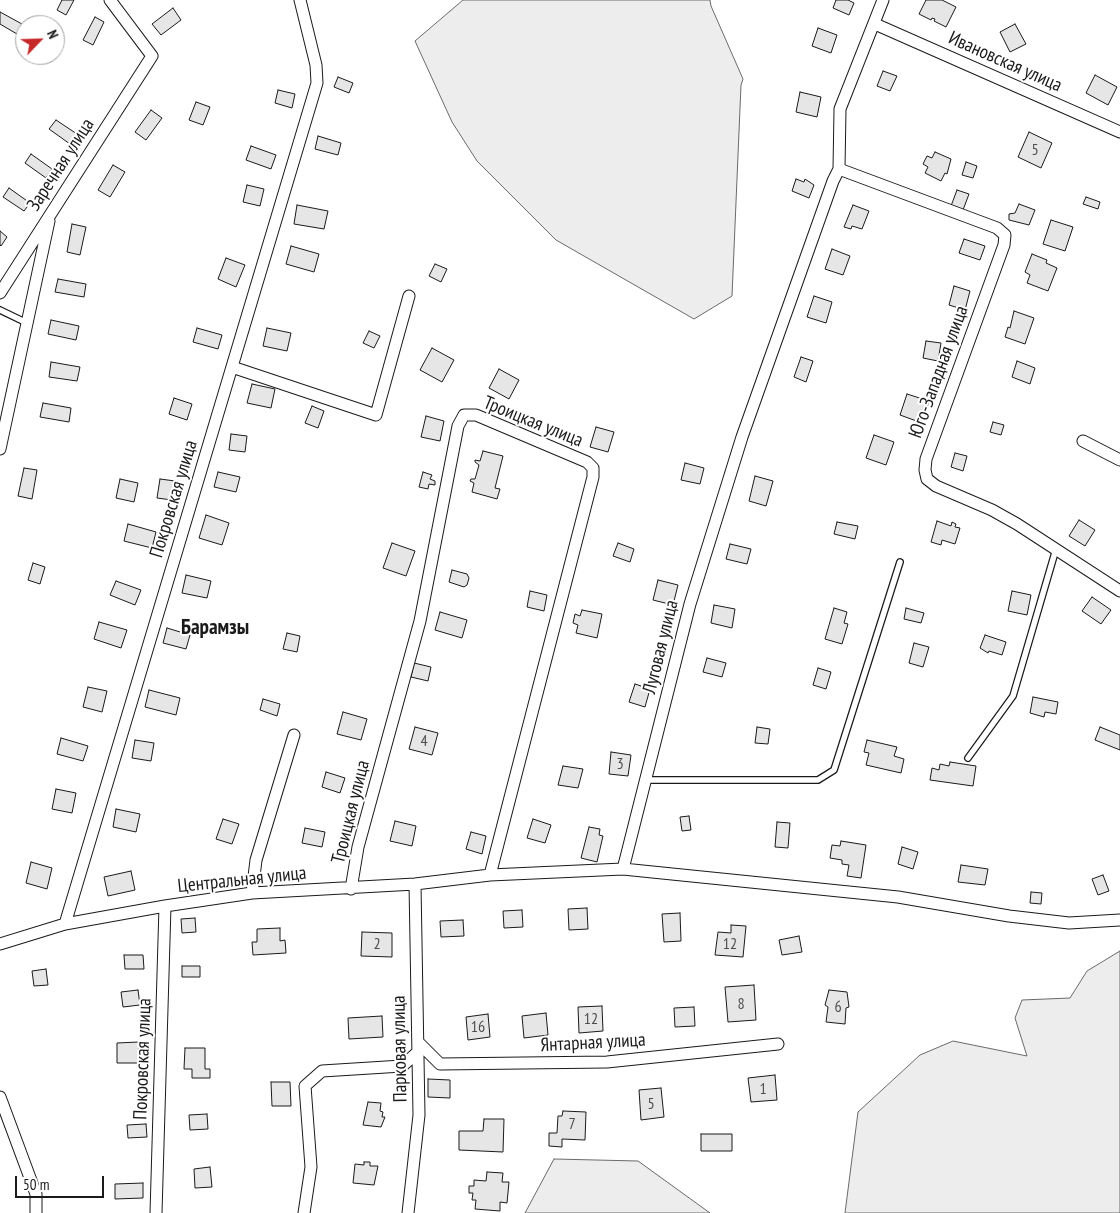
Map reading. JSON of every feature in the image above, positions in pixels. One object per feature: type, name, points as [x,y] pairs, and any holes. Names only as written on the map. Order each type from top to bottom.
[{"type":"street","name":"Заречная улица","points":[[0,293],[152,56],[110,0]]},
{"type":"street","name":"Покровская улица","points":[[65,924],[317,83],[316,64],[300,0]]},
{"type":"street","points":[[839,169],[840,109],[884,0]]},
{"type":"street","name":"Ивановская улица","points":[[875,24],[1120,132]]},
{"type":"street","name":"Луговая улица","points":[[623,869],[690,604],[742,437],[839,169]]},
{"type":"street","name":"Юго-Западная улица","points":[[839,169],[997,228],[1005,235],[1004,245],[926,460],[925,470],[927,479],[936,486],[992,510],[1120,591]]},
{"type":"street","points":[[0,449],[51,213]]},
{"type":"street","points":[[232,367],[376,415],[410,296]]},
{"type":"street","name":"Троицкая улица","points":[[351,888],[358,847],[420,621],[458,426],[464,415],[476,415],[586,462],[593,468],[593,477],[490,875]]},
{"type":"street","points":[[1083,441],[1120,460]]},
{"type":"street","points":[[252,893],[256,860],[294,735]]},
{"type":"street","name":"Центральная улица","points":[[0,944],[65,924],[252,893],[415,884],[490,875],[623,869],[898,897],[1010,916],[1069,923],[1120,920]]},
{"type":"street","name":"Парковая улица","points":[[408,1213],[419,1115],[415,884]]},
{"type":"street","name":"Покровская улица","points":[[156,1213],[165,906]]},
{"type":"street","name":"Янтарная улица","points":[[418,1047],[440,1064],[607,1062],[778,1044]]},
{"type":"street","points":[[304,1213],[311,1167],[305,1086],[322,1071],[402,1066],[418,1047]]},
{"type":"street","points":[[0,1097],[36,1194],[36,1213]]},
{"type":"lane","points":[[0,310],[27,324]]},
{"type":"lane","points":[[968,758],[1013,696],[1056,549]]},
{"type":"lane","points":[[646,780],[818,780],[834,770],[900,562]]},
{"type":"shaded area","points":[[463,0],[710,0],[743,79],[741,85],[732,296],[694,319],[556,240],[477,161],[452,122],[415,41]]},
{"type":"shaded area","points":[[1120,951],[1120,1213],[845,1213],[858,1112],[920,1055],[953,1041],[1027,1056],[1015,1018],[1022,1000],[1070,998],[1087,971]]},
{"type":"shaded area","points":[[554,1159],[638,1161],[710,1213],[525,1213]]},
{"type":"building","points":[[62,0],[74,0],[66,15],[57,10]]},
{"type":"building","points":[[836,0],[848,0],[854,3],[849,15],[833,8]]},
{"type":"building","points":[[926,0],[942,0],[956,7],[946,27],[934,21],[935,19],[932,18],[931,20],[919,14]]},
{"type":"building","points":[[173,8],[181,20],[161,35],[152,24]]},
{"type":"building","points":[[0,12],[15,20],[15,33],[0,24]]},
{"type":"building","points":[[95,17],[104,22],[93,45],[83,40]]},
{"type":"building","points":[[1015,24],[1026,44],[1010,52],[1000,32]]},
{"type":"building","points":[[818,28],[837,35],[831,53],[812,46]]},
{"type":"building","points":[[883,71],[897,76],[890,91],[877,86]]},
{"type":"building","points":[[1095,75],[1117,87],[1108,105],[1086,93]]},
{"type":"building","points":[[338,77],[353,83],[349,93],[334,87]]},
{"type":"building","points":[[278,90],[295,94],[292,108],[275,103]]},
{"type":"building","points":[[800,92],[821,97],[817,117],[796,112]]},
{"type":"building","points":[[196,102],[210,107],[203,125],[189,120]]},
{"type":"building","points":[[151,110],[162,118],[146,140],[135,132]]},
{"type":"building","points":[[56,120],[77,134],[70,144],[49,129]]},
{"type":"building","points":[[1029,132],[1052,143],[1041,168],[1018,157]]},
{"type":"building","points":[[318,136],[341,143],[338,155],[315,149]]},
{"type":"building","points":[[251,146],[276,155],[271,169],[246,160]]},
{"type":"building","points":[[935,152],[951,159],[947,174],[945,173],[941,181],[925,173],[928,167],[923,164],[927,156],[932,158]]},
{"type":"building","points":[[31,154],[52,169],[46,178],[25,163]]},
{"type":"building","points":[[966,162],[977,166],[973,178],[962,175]]},
{"type":"building","points":[[113,165],[125,172],[110,197],[98,190]]},
{"type":"building","points":[[796,179],[804,182],[805,179],[814,185],[809,198],[792,191]]},
{"type":"building","points":[[247,185],[264,189],[260,206],[243,202]]},
{"type":"building","points":[[9,188],[30,203],[24,211],[3,197]]},
{"type":"building","points":[[957,190],[969,194],[963,210],[951,206]]},
{"type":"building","points":[[1086,197],[1100,202],[1098,209],[1083,204]]},
{"type":"building","points":[[1019,204],[1035,210],[1029,225],[1009,220],[1009,214],[1015,213]]},
{"type":"building","points":[[297,205],[328,211],[324,229],[294,224]]},
{"type":"building","points":[[853,205],[869,211],[862,229],[852,226],[851,229],[844,227]]},
{"type":"building","points":[[1051,220],[1073,227],[1065,251],[1043,244]]},
{"type":"building","points":[[72,224],[86,227],[80,255],[67,252]]},
{"type":"building","points":[[0,231],[7,237],[1,246],[0,245]]},
{"type":"building","points":[[964,239],[985,246],[980,260],[959,253]]},
{"type":"building","points":[[291,246],[319,254],[314,272],[286,264]]},
{"type":"building","points":[[832,249],[850,256],[843,275],[825,269]]},
{"type":"building","points":[[1032,254],[1047,260],[1046,263],[1057,268],[1048,291],[1027,283],[1030,275],[1025,272]]},
{"type":"building","points":[[226,258],[245,265],[236,287],[218,279]]},
{"type":"building","points":[[435,264],[447,269],[441,282],[429,276]]},
{"type":"building","points":[[58,279],[86,284],[84,297],[55,292]]},
{"type":"building","points":[[954,286],[970,291],[965,310],[949,305]]},
{"type":"building","points":[[814,296],[832,302],[826,323],[807,317]]},
{"type":"building","points":[[1014,311],[1034,318],[1025,344],[1005,337],[1008,327],[1010,328]]},
{"type":"building","points":[[51,320],[79,326],[76,340],[48,334]]},
{"type":"building","points":[[197,328],[222,335],[218,349],[193,342]]},
{"type":"building","points":[[267,328],[291,333],[287,351],[263,346]]},
{"type":"building","points":[[369,331],[380,336],[374,348],[363,343]]},
{"type":"building","points":[[926,341],[941,343],[938,361],[923,358]]},
{"type":"building","points":[[432,348],[454,360],[442,382],[420,370]]},
{"type":"building","points":[[801,357],[813,361],[806,382],[794,377]]},
{"type":"building","points":[[1017,361],[1035,368],[1030,384],[1012,377]]},
{"type":"building","points":[[51,362],[80,367],[77,381],[49,377]]},
{"type":"building","points":[[499,369],[519,380],[509,399],[489,388]]},
{"type":"building","points":[[252,384],[275,389],[271,408],[247,403]]},
{"type":"building","points":[[907,394],[929,401],[922,423],[900,415]]},
{"type":"building","points":[[174,398],[192,404],[187,420],[169,414]]},
{"type":"building","points":[[43,403],[71,408],[69,422],[40,417]]},
{"type":"building","points":[[312,406],[324,411],[318,428],[305,423]]},
{"type":"building","points":[[426,416],[444,421],[440,441],[421,437]]},
{"type":"building","points":[[993,422],[1004,425],[1001,435],[990,432]]},
{"type":"building","points":[[596,427],[614,432],[608,452],[590,447]]},
{"type":"building","points":[[231,434],[247,436],[245,452],[229,450]]},
{"type":"building","points":[[874,435],[894,442],[886,465],[866,458]]},
{"type":"building","points":[[483,451],[503,456],[495,488],[500,489],[497,499],[472,492],[474,483],[470,481],[475,479],[479,465],[475,460],[480,461]]},
{"type":"building","points":[[955,453],[967,456],[963,471],[951,467]]},
{"type":"building","points":[[685,463],[704,468],[700,484],[681,480]]},
{"type":"building","points":[[24,468],[37,470],[32,499],[18,496]]},
{"type":"building","points":[[218,472],[240,477],[236,492],[214,487]]},
{"type":"building","points":[[423,472],[432,475],[430,479],[435,481],[435,485],[429,484],[428,489],[419,487]]},
{"type":"building","points":[[755,476],[773,481],[766,506],[749,501]]},
{"type":"building","points":[[120,479],[138,483],[134,502],[116,498]]},
{"type":"building","points":[[160,479],[175,481],[172,500],[157,498]]},
{"type":"building","points":[[206,515],[229,523],[222,545],[199,538]]},
{"type":"building","points":[[1079,520],[1095,530],[1085,546],[1069,536]]},
{"type":"building","points":[[937,521],[951,526],[952,522],[956,524],[955,527],[960,528],[955,544],[942,540],[941,545],[931,542]]},
{"type":"building","points":[[837,522],[858,526],[855,539],[834,534]]},
{"type":"building","points":[[128,524],[156,532],[152,548],[124,541]]},
{"type":"building","points":[[392,543],[415,551],[406,576],[383,568]]},
{"type":"building","points":[[618,543],[634,549],[630,562],[613,556]]},
{"type":"building","points":[[730,544],[751,549],[747,564],[726,559]]},
{"type":"building","points":[[33,563],[45,567],[40,584],[28,580]]},
{"type":"building","points":[[452,570],[467,574],[469,578],[467,585],[464,587],[449,582]]},
{"type":"building","points":[[186,575],[211,581],[207,598],[182,593]]},
{"type":"building","points":[[658,580],[678,585],[673,605],[653,600]]},
{"type":"building","points":[[116,581],[141,590],[135,605],[110,595]]},
{"type":"building","points":[[530,591],[547,595],[544,611],[527,607]]},
{"type":"building","points":[[1012,591],[1031,595],[1027,615],[1008,611]]},
{"type":"building","points":[[1092,597],[1111,610],[1101,624],[1082,611]]},
{"type":"building","points":[[714,605],[735,609],[732,628],[711,623]]},
{"type":"building","points":[[834,608],[847,612],[844,623],[848,624],[842,644],[825,639]]},
{"type":"building","points":[[906,608],[924,613],[921,623],[904,619]]},
{"type":"building","points":[[582,610],[602,614],[597,638],[576,633],[578,625],[573,623],[575,614],[580,616]]},
{"type":"building","points":[[440,612],[467,620],[462,638],[435,630]]},
{"type":"building","points":[[99,622],[127,630],[121,648],[94,639]]},
{"type":"building","points":[[167,628],[190,635],[186,649],[163,643]]},
{"type":"building","points":[[287,633],[300,636],[297,652],[283,649]]},
{"type":"building","points":[[985,635],[1006,642],[1002,655],[989,651],[988,653],[980,648]]},
{"type":"building","points":[[914,643],[929,647],[923,667],[909,663]]},
{"type":"building","points":[[707,658],[726,663],[722,677],[703,672]]},
{"type":"building","points":[[414,663],[431,667],[428,681],[411,677]]},
{"type":"building","points":[[818,668],[831,672],[826,689],[813,685]]},
{"type":"building","points":[[635,684],[650,689],[645,707],[629,702]]},
{"type":"building","points":[[88,687],[107,691],[102,712],[83,707]]},
{"type":"building","points":[[149,690],[180,698],[176,715],[145,707]]},
{"type":"building","points":[[1033,697],[1058,702],[1056,714],[1045,712],[1044,717],[1030,713]]},
{"type":"building","points":[[263,699],[280,704],[277,716],[260,710]]},
{"type":"building","points":[[343,712],[367,719],[361,740],[337,734]]},
{"type":"building","points":[[415,727],[438,733],[432,755],[409,749]]},
{"type":"building","points":[[757,727],[770,729],[768,744],[755,743]]},
{"type":"building","points":[[1100,727],[1120,735],[1120,750],[1095,740]]},
{"type":"building","points":[[61,738],[88,746],[83,761],[57,754]]},
{"type":"building","points":[[135,740],[154,743],[151,761],[132,758]]},
{"type":"building","points":[[867,740],[897,747],[894,756],[904,759],[901,773],[866,765],[869,753],[864,752]]},
{"type":"building","points":[[611,752],[631,755],[628,776],[609,774]]},
{"type":"building","points":[[950,762],[976,766],[973,786],[930,780],[932,768],[939,770],[940,764],[949,766]]},
{"type":"building","points":[[563,766],[583,769],[578,788],[558,785]]},
{"type":"building","points":[[326,772],[345,778],[340,793],[322,787]]},
{"type":"building","points":[[56,789],[76,793],[72,813],[52,809]]},
{"type":"building","points":[[116,809],[140,814],[136,832],[113,827]]},
{"type":"building","points":[[689,816],[691,830],[682,831],[680,817]]},
{"type":"building","points":[[223,819],[239,824],[232,844],[216,839]]},
{"type":"building","points":[[533,819],[551,825],[545,843],[527,838]]},
{"type":"building","points":[[395,821],[416,826],[412,846],[390,841]]},
{"type":"building","points":[[777,822],[790,823],[788,848],[775,847]]},
{"type":"building","points":[[589,827],[600,829],[599,835],[603,836],[597,862],[581,858]]},
{"type":"building","points":[[305,828],[325,832],[322,847],[302,843]]},
{"type":"building","points":[[471,832],[486,836],[482,854],[466,849]]},
{"type":"building","points":[[841,841],[866,845],[861,878],[847,876],[849,865],[842,864],[842,860],[830,858],[832,845],[840,846]]},
{"type":"building","points":[[902,847],[918,852],[913,869],[898,864]]},
{"type":"building","points":[[31,862],[52,868],[47,889],[26,883]]},
{"type":"building","points":[[961,865],[988,869],[985,885],[958,882]]},
{"type":"building","points":[[131,871],[135,890],[108,896],[104,877]]},
{"type":"building","points":[[1103,875],[1109,891],[1098,895],[1092,879]]},
{"type":"building","points":[[1031,892],[1042,893],[1041,904],[1030,903]]},
{"type":"building","points":[[587,908],[588,929],[569,930],[568,909]]},
{"type":"building","points":[[522,910],[523,927],[504,928],[503,911]]},
{"type":"building","points":[[680,913],[681,941],[664,942],[662,914]]},
{"type":"building","points":[[195,918],[196,932],[182,933],[181,919]]},
{"type":"building","points":[[463,920],[464,936],[441,937],[440,921]]},
{"type":"building","points":[[731,925],[746,926],[743,957],[715,955],[718,932],[731,933]]},
{"type":"building","points":[[280,928],[280,941],[285,940],[286,953],[253,955],[252,942],[257,942],[257,929]]},
{"type":"building","points":[[362,932],[392,933],[392,957],[361,956]]},
{"type":"building","points":[[799,936],[802,952],[782,955],[779,940]]},
{"type":"building","points":[[124,955],[143,955],[144,969],[125,969]]},
{"type":"building","points":[[182,966],[200,966],[200,977],[182,977]]},
{"type":"building","points":[[46,969],[48,985],[34,986],[32,971]]},
{"type":"building","points":[[754,985],[756,1020],[728,1022],[725,987]]},
{"type":"building","points":[[138,990],[140,1005],[123,1007],[121,992]]},
{"type":"building","points":[[829,990],[847,992],[849,1007],[846,1008],[845,1024],[826,1022],[828,1007],[825,1005]]},
{"type":"building","points":[[602,1006],[603,1031],[579,1033],[578,1007]]},
{"type":"building","points":[[694,1007],[695,1026],[675,1027],[674,1008]]},
{"type":"building","points":[[546,1013],[548,1035],[524,1038],[522,1016]]},
{"type":"building","points":[[488,1014],[490,1037],[468,1040],[466,1017]]},
{"type":"building","points":[[382,1016],[383,1037],[349,1039],[348,1018]]},
{"type":"building","points":[[139,1042],[139,1063],[117,1063],[117,1043]]},
{"type":"building","points":[[185,1048],[205,1048],[205,1069],[210,1069],[210,1078],[192,1078],[192,1069],[184,1069]]},
{"type":"building","points":[[775,1075],[777,1100],[751,1102],[748,1078]]},
{"type":"building","points":[[428,1079],[450,1080],[450,1098],[428,1097]]},
{"type":"building","points":[[271,1082],[290,1082],[291,1106],[272,1106]]},
{"type":"building","points":[[661,1088],[664,1117],[641,1120],[639,1090]]},
{"type":"building","points":[[368,1102],[381,1103],[380,1111],[383,1112],[382,1117],[385,1117],[381,1127],[363,1125]]},
{"type":"building","points":[[563,1111],[586,1112],[585,1140],[562,1139],[562,1147],[549,1146],[549,1133],[557,1133],[558,1116],[562,1116]]},
{"type":"building","points":[[207,1114],[208,1129],[190,1130],[189,1115]]},
{"type":"building","points":[[484,1119],[504,1119],[503,1152],[459,1150],[459,1131],[483,1131]]},
{"type":"building","points":[[146,1124],[147,1137],[128,1138],[127,1125]]},
{"type":"building","points":[[701,1134],[732,1134],[732,1151],[701,1151]]},
{"type":"building","points":[[364,1162],[370,1162],[370,1166],[378,1166],[374,1185],[353,1183],[355,1164],[364,1165]]},
{"type":"building","points":[[210,1167],[212,1187],[195,1188],[194,1169]]},
{"type":"building","points":[[487,1172],[503,1173],[502,1182],[509,1182],[507,1203],[500,1202],[500,1211],[475,1209],[476,1200],[472,1200],[473,1193],[469,1193],[469,1186],[474,1186],[474,1180],[486,1181]]},
{"type":"building","points":[[143,1183],[143,1198],[115,1199],[115,1184]]},
{"type":"district","name":"Барамзы","points":[[215,628]]}]
